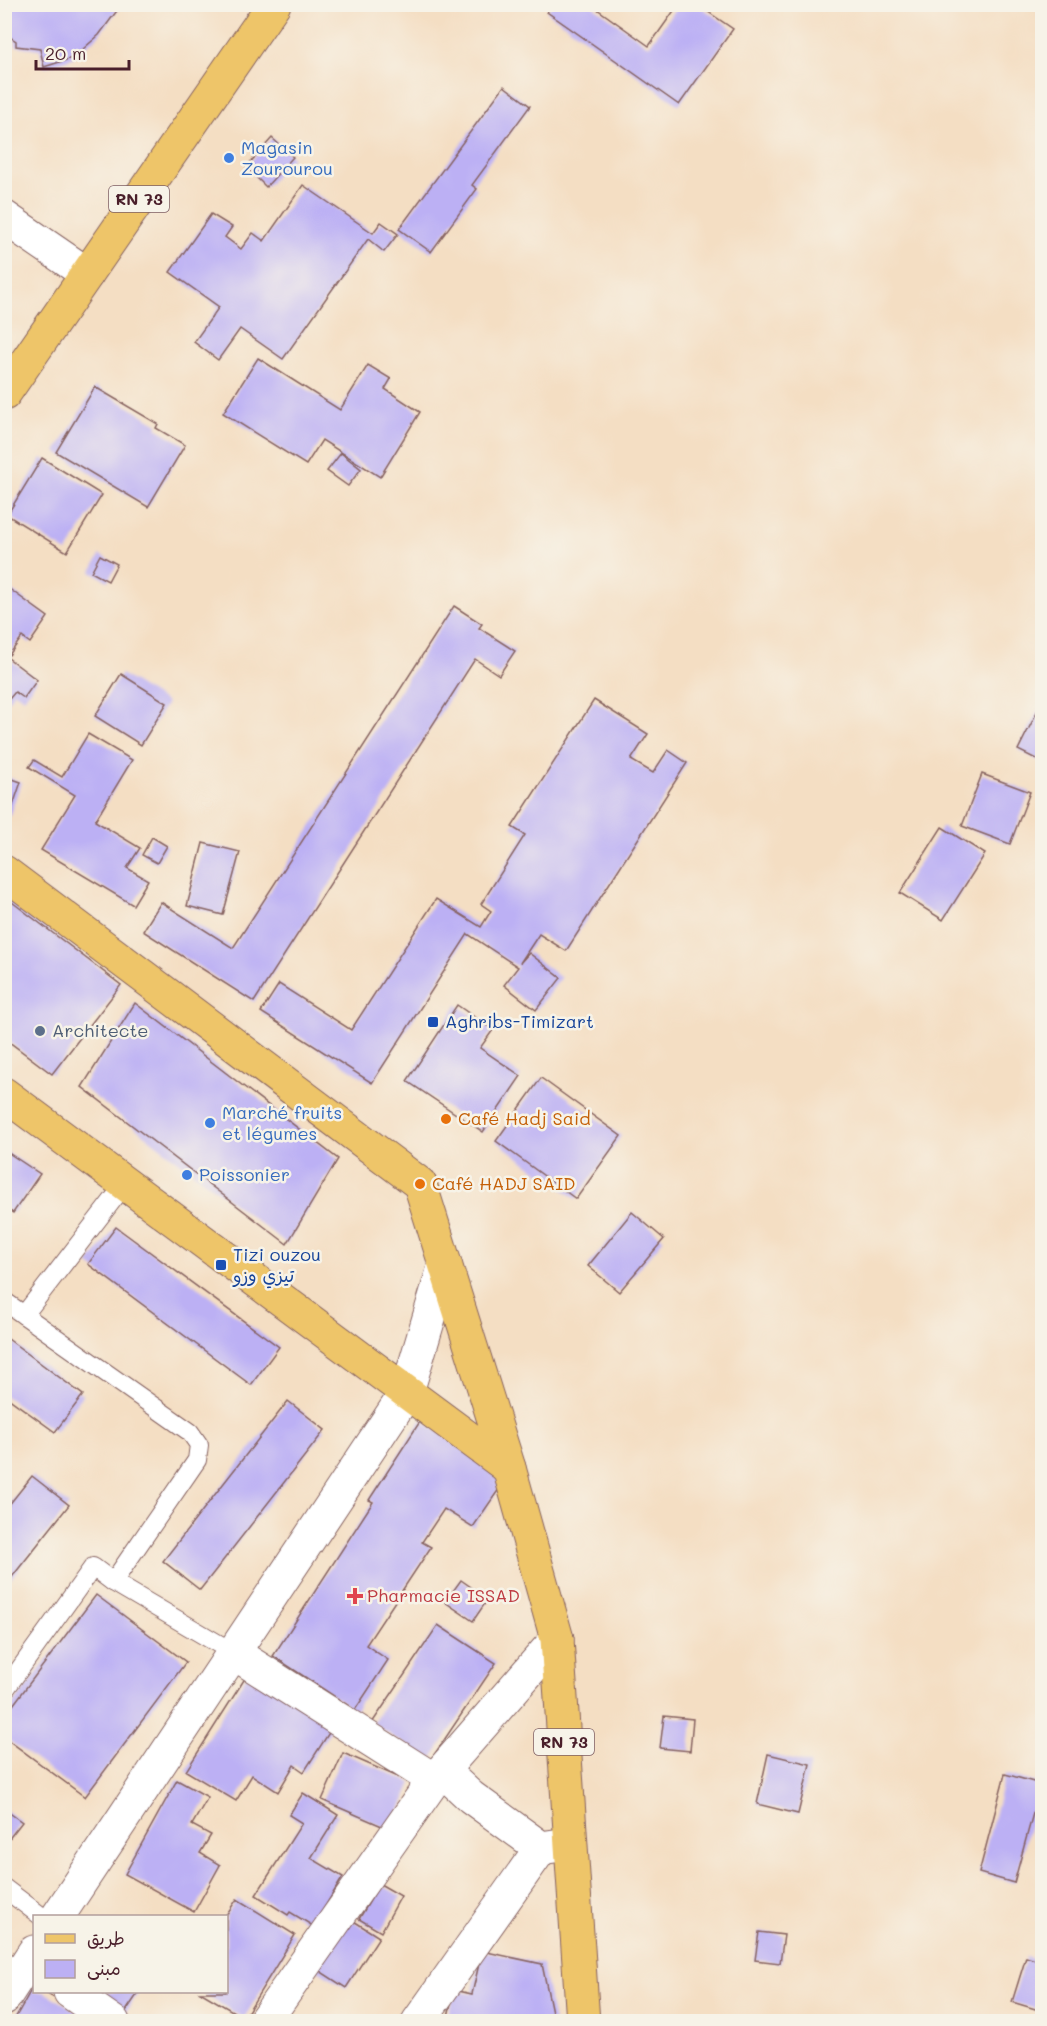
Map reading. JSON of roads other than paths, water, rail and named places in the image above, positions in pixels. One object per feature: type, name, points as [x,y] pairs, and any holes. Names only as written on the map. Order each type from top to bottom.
[{"type":"main road","name":"RN 73","points":[[4,394],[274,4]]},
{"type":"main road","name":"RN 73","points":[[4,872],[420,1184],[509,1468],[557,1639],[556,1846],[584,2022]]},
{"type":"main road","points":[[4,1094],[509,1468]]},
{"type":"street","points":[[4,217],[87,274]]},
{"type":"street","points":[[59,1915],[406,1392],[445,1264]]},
{"type":"street","points":[[264,2022],[439,1776],[557,1639]]},
{"type":"street","points":[[234,1653],[556,1846],[418,2022]]},
{"type":"street","points":[[4,1998],[32,1961]]},
{"type":"street","points":[[71,1993],[113,2022]]},
{"type":"lane","points":[[24,1315],[125,1184]]},
{"type":"lane","points":[[4,1301],[190,1432],[199,1445],[197,1460],[113,1582]]},
{"type":"lane","points":[[4,1691],[93,1567],[113,1582],[234,1653]]},
{"type":"lane","points":[[4,1888],[38,1915]]},
{"type":"place","name":"Magasin Zourourou","points":[[229,158]]},
{"type":"place","name":"Aghribs-Timizart","points":[[433,1022]]},
{"type":"place","name":"Architecte","points":[[40,1031]]},
{"type":"place","name":"Café Hadj Said","points":[[446,1119]]},
{"type":"place","name":"Marché fruits et légumes","points":[[210,1123]]},
{"type":"place","name":"Poissonier","points":[[187,1175]]},
{"type":"place","name":"Café HADJ SAID","points":[[420,1184]]},
{"type":"place","name":"Tizi ouzou تيزي وزو","points":[[221,1265]]},
{"type":"place","name":"Pharmacie ISSAD","points":[[355,1596]]}]
